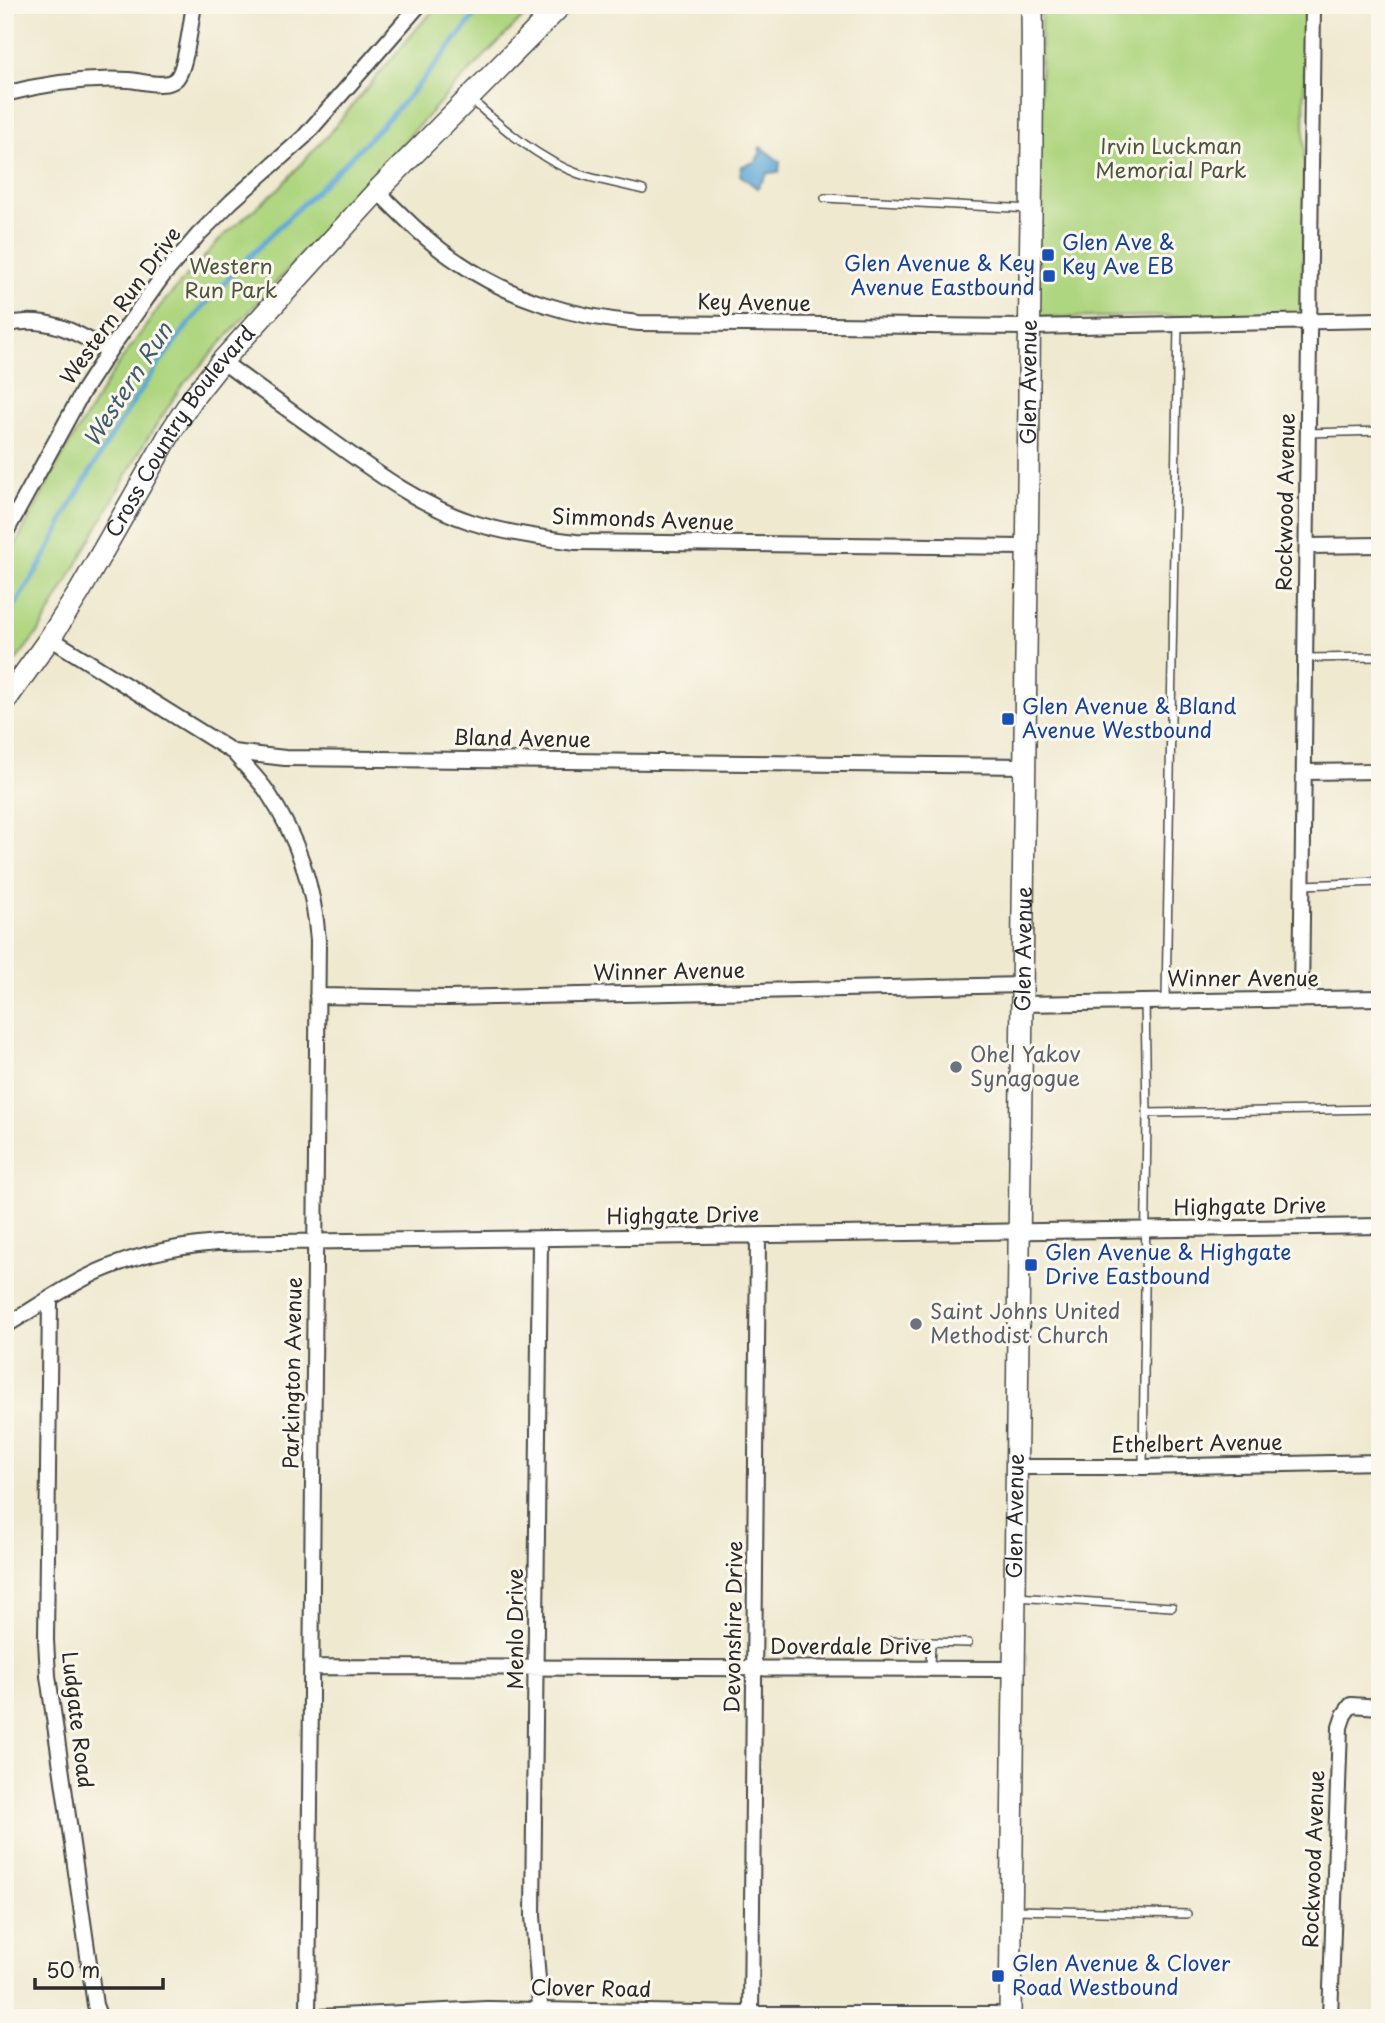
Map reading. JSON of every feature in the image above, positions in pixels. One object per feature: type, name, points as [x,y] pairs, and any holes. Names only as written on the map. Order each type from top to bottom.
[{"type":"street","points":[[5,93],[87,79],[159,83],[175,81],[183,67],[194,5]]},
{"type":"street","name":"Western Run Drive","points":[[5,534],[55,440],[110,351],[162,277],[232,201],[304,137],[419,5]]},
{"type":"street","name":"Cross Country Boulevard","points":[[5,701],[50,638],[79,591],[172,430],[222,361],[377,191],[561,5]]},
{"type":"street","name":"Glen Avenue","points":[[1009,2018],[1015,1467],[1021,1232],[1032,5]]},
{"type":"street","name":"Rockwood Avenue","points":[[1301,1000],[1313,5]]},
{"type":"street","name":"Key Avenue","points":[[377,191],[424,236],[457,262],[526,298],[556,310],[583,316],[639,323],[1029,327],[1380,320]]},
{"type":"street","points":[[5,326],[28,321],[61,326],[110,351]]},
{"type":"street","name":"Simmonds Avenue","points":[[222,361],[404,491],[472,522],[505,530],[576,542],[1028,547]]},
{"type":"street","points":[[1307,546],[1380,545]]},
{"type":"street","name":"Bland Avenue","points":[[50,638],[233,751],[285,758],[1026,766]]},
{"type":"street","name":"Parkington Avenue","points":[[233,751],[267,791],[294,841],[316,913],[318,940],[311,1667],[303,2017]]},
{"type":"street","points":[[1304,772],[1380,771]]},
{"type":"street","name":"Winner Avenue","points":[[317,996],[447,998],[1022,994],[1145,1001],[1380,998]]},
{"type":"street","name":"Highgate Drive","points":[[5,1326],[87,1277],[109,1267],[141,1255],[178,1247],[217,1243],[1380,1226]]},
{"type":"street","name":"Devonshire Drive","points":[[751,2016],[758,1236]]},
{"type":"street","name":"Menlo Drive","points":[[540,1240],[533,1916],[541,2013]]},
{"type":"street","name":"Ludgate Road","points":[[50,1300],[46,1652],[95,2004],[100,2018]]},
{"type":"street","name":"Ethelbert Avenue","points":[[1015,1467],[1380,1462]]},
{"type":"street","name":"Doverdale Drive","points":[[311,1667],[1013,1669]]},
{"type":"street","name":"Rockwood Avenue","points":[[1329,2018],[1340,1727],[1351,1705],[1380,1707]]},
{"type":"street","name":"Clover Road","points":[[303,2017],[459,2010],[751,2016],[996,2014],[1009,2018]]},
{"type":"lane","points":[[469,97],[516,137],[556,164],[579,174],[643,190]]},
{"type":"lane","points":[[825,198],[1031,209]]},
{"type":"lane","points":[[1166,1000],[1178,324]]},
{"type":"lane","points":[[1308,433],[1380,431]]},
{"type":"lane","points":[[1305,658],[1380,657]]},
{"type":"lane","points":[[1302,885],[1380,882]]},
{"type":"lane","points":[[1143,1467],[1147,1113],[1145,1001]]},
{"type":"lane","points":[[1147,1113],[1380,1109]]},
{"type":"lane","points":[[1014,1597],[1172,1607]]},
{"type":"lane","points":[[891,1641],[968,1643]]},
{"type":"lane","points":[[930,1669],[931,1642]]},
{"type":"lane","points":[[1010,1910],[1187,1914]]},
{"type":"green space","name":"Western Run Park","points":[[439,5],[535,5],[451,90],[181,387],[144,444],[40,630],[5,674],[5,564],[67,448],[113,372],[161,305],[222,237],[279,188]]},
{"type":"green space","name":"Irvin Luckman Memorial Park","points":[[1041,5],[1305,5],[1303,314],[1038,318]]},
{"type":"water","points":[[761,147],[780,162],[779,172],[768,173],[757,188],[740,175],[742,166],[755,162]]},
{"type":"waterway","name":"Western Run","points":[[5,624],[109,440],[188,325],[252,254],[395,111],[484,5]]},
{"type":"place","name":"Glen Ave & Key Ave EB","points":[[1048,255]]},
{"type":"place","name":"Glen Avenue & Key Avenue Eastbound","points":[[1049,276]]},
{"type":"place","name":"Glen Avenue & Bland Avenue Westbound","points":[[1008,719]]},
{"type":"place","name":"Ohel Yakov Synagogue","points":[[956,1067]]},
{"type":"place","name":"Glen Avenue & Highgate Drive Eastbound","points":[[1031,1265]]},
{"type":"place","name":"Saint Johns United Methodist Church","points":[[916,1324]]},
{"type":"place","name":"Glen Avenue & Clover Road Westbound","points":[[998,1976]]}]
